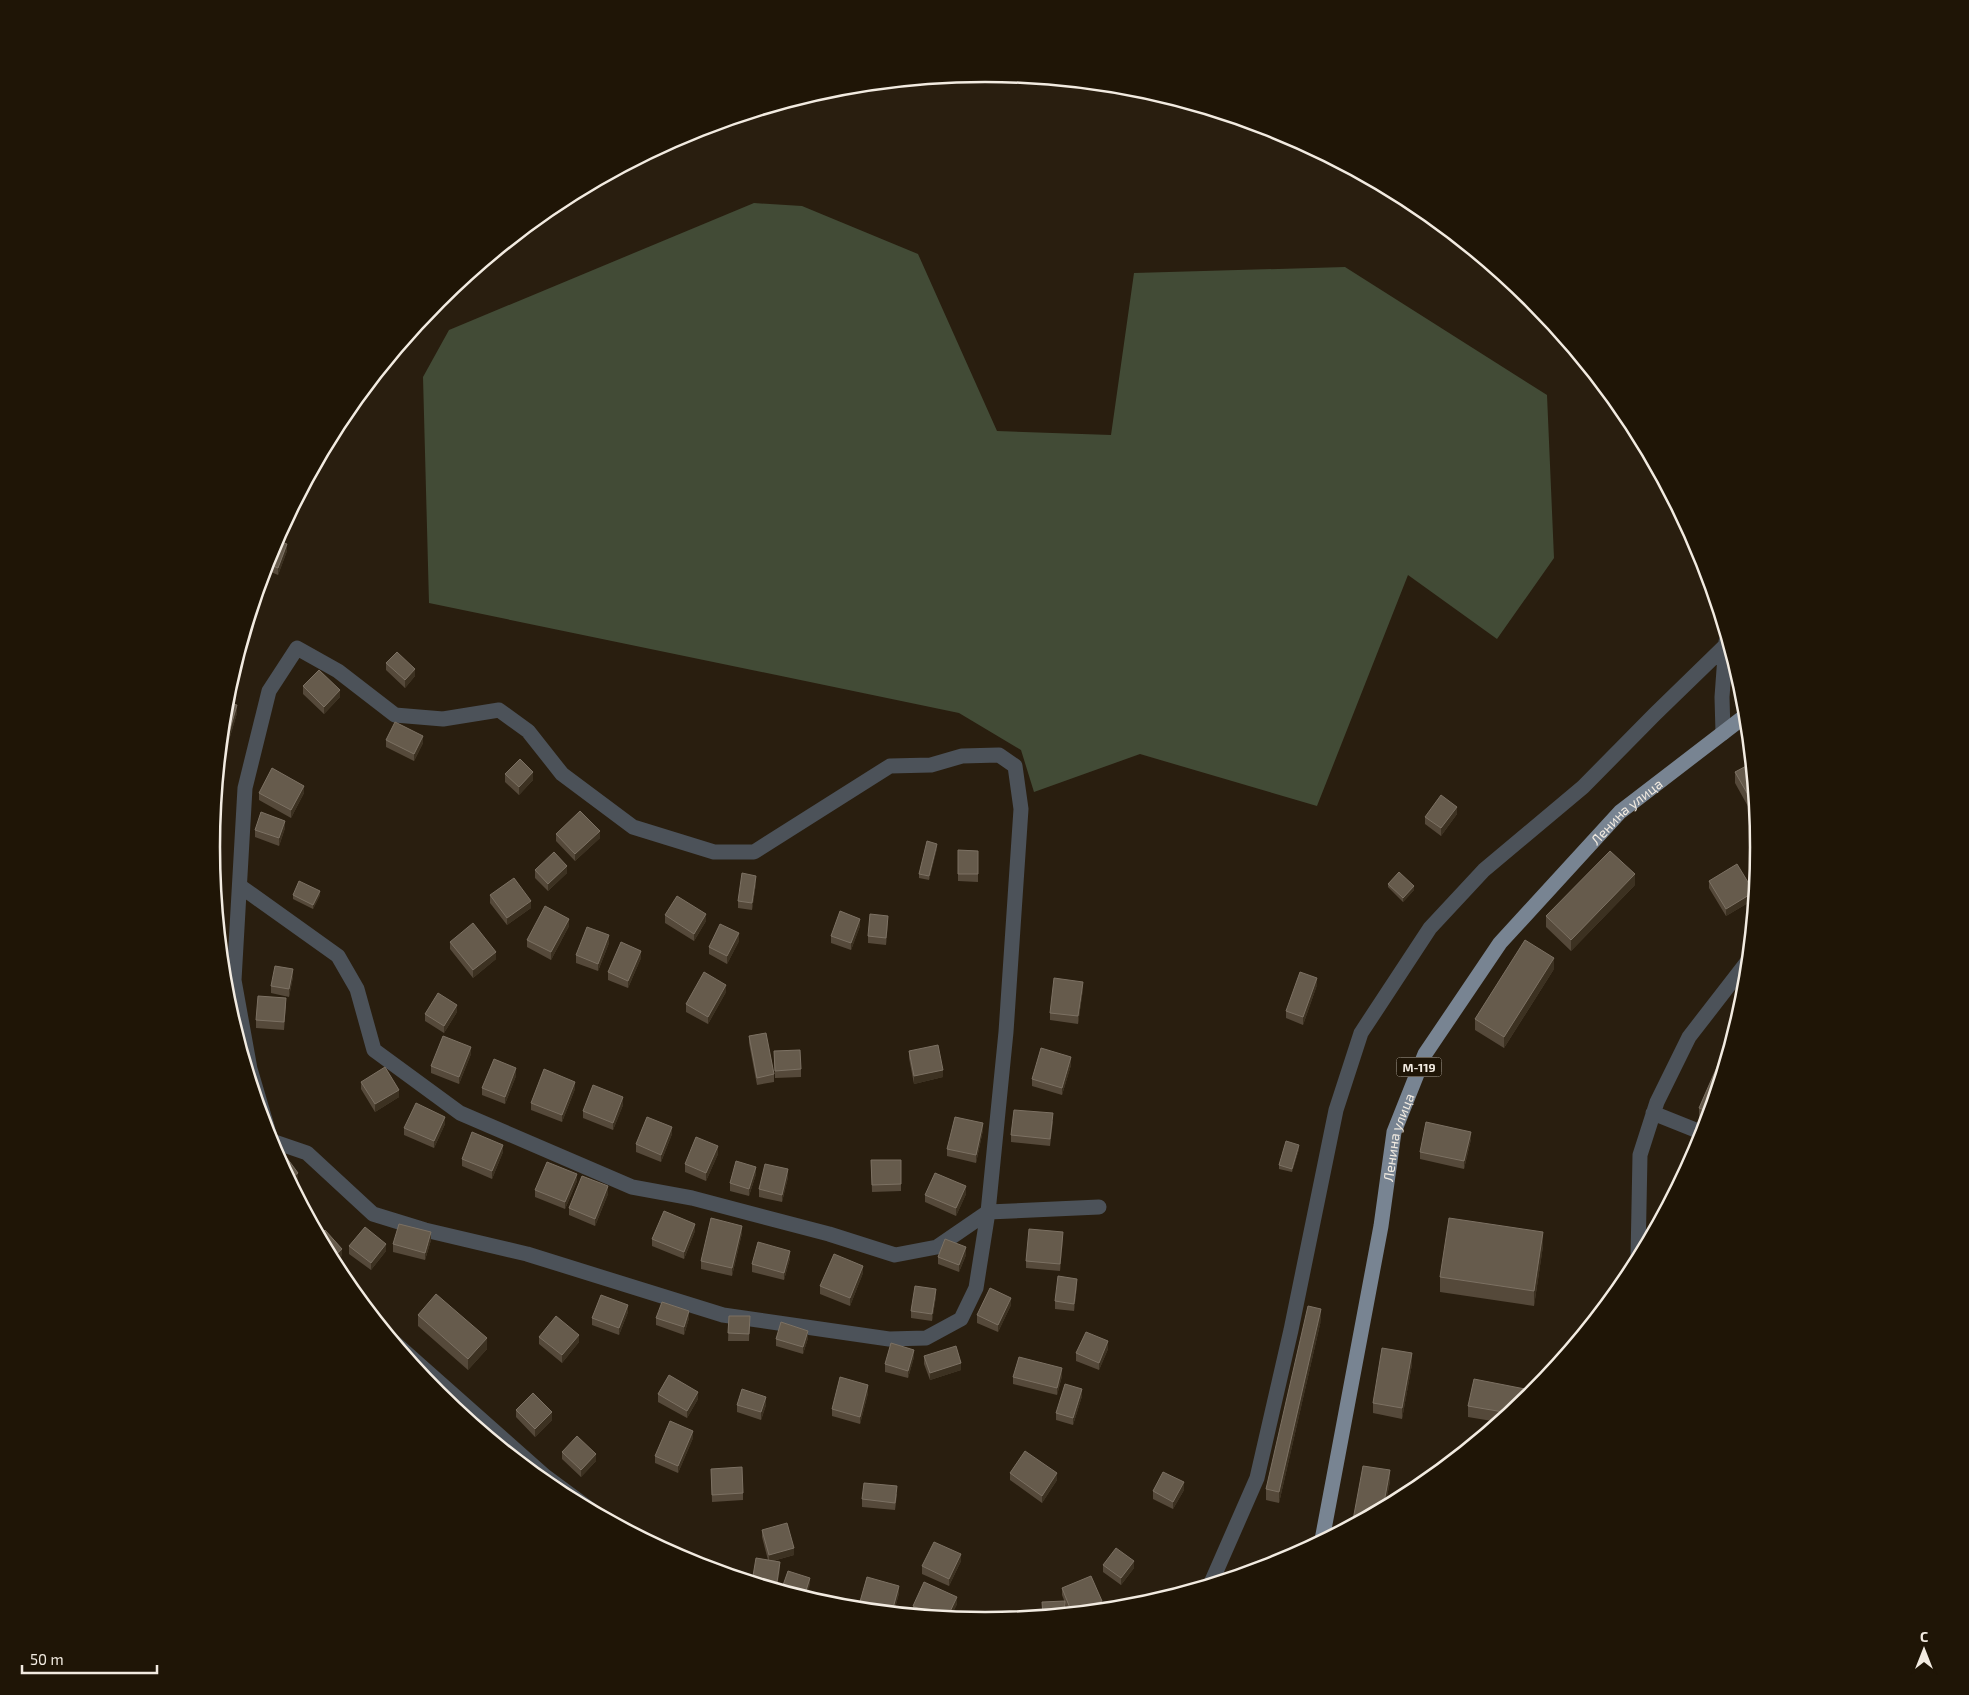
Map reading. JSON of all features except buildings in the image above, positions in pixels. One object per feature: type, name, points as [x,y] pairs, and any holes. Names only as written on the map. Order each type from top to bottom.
[{"type":"main road","name":"Ленина улица","points":[[1323,1534],[1381,1226],[1394,1132],[1425,1054],[1500,943],[1620,812],[1739,721]]},
{"type":"street","points":[[1214,1577],[1257,1478],[1291,1330],[1336,1110],[1361,1033],[1430,928],[1484,870],[1583,787],[1722,647]]},
{"type":"street","points":[[244,1039],[234,980],[245,788],[269,691],[297,648],[338,671],[395,715],[443,719],[499,710],[528,732],[562,774],[633,827],[714,852],[754,852],[890,766],[932,765],[962,756],[999,755],[1015,766],[1022,809],[1006,1032],[988,1212],[976,1288],[961,1319],[926,1338],[889,1339],[723,1316],[527,1254],[425,1230],[373,1214],[307,1153],[279,1143]]},
{"type":"street","points":[[1723,733],[1722,697],[1725,658]]},
{"type":"street","points":[[240,886],[338,956],[357,989],[374,1050],[460,1112],[632,1187],[692,1198],[829,1234],[895,1255],[937,1247],[988,1212],[1099,1207]]},
{"type":"street","points":[[1638,1244],[1640,1155],[1656,1102],[1688,1037],[1739,972]]},
{"type":"street","points":[[1653,1113],[1695,1130]]},
{"type":"street","points":[[432,1376],[527,1460]]},
{"type":"green space","points":[[754,203],[802,206],[918,254],[997,431],[1111,435],[1134,273],[1345,267],[1547,395],[1554,558],[1497,639],[1408,575],[1317,806],[1140,754],[1034,792],[1021,750],[959,713],[429,603],[423,377],[449,330]]}]
